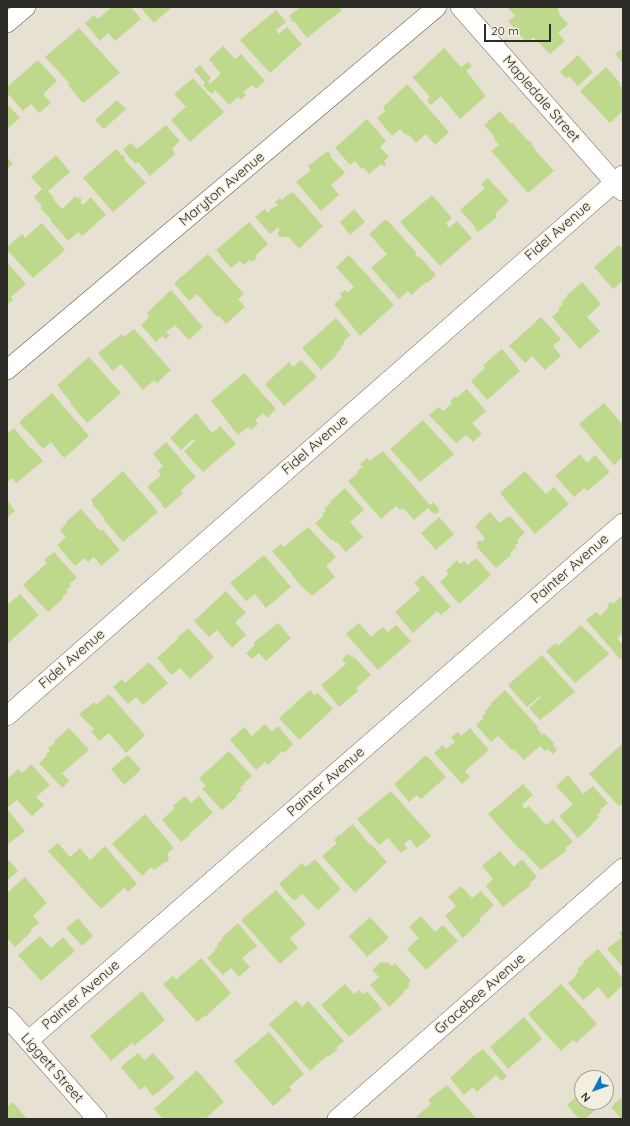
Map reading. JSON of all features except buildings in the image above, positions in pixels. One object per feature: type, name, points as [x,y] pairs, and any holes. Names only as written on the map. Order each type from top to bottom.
[{"type":"street","points":[[7,23],[26,7]]},
{"type":"street","name":"Maryton Avenue","points":[[7,370],[437,7]]},
{"type":"street","name":"Mapledale Street","points":[[460,7],[620,183]]},
{"type":"street","name":"Fidel Avenue","points":[[7,716],[620,183]]},
{"type":"street","name":"Painter Avenue","points":[[28,1041],[623,523]]},
{"type":"street","name":"Gracebee Avenue","points":[[337,1119],[623,868]]},
{"type":"street","name":"Liggett Street","points":[[7,1017],[97,1119]]}]
